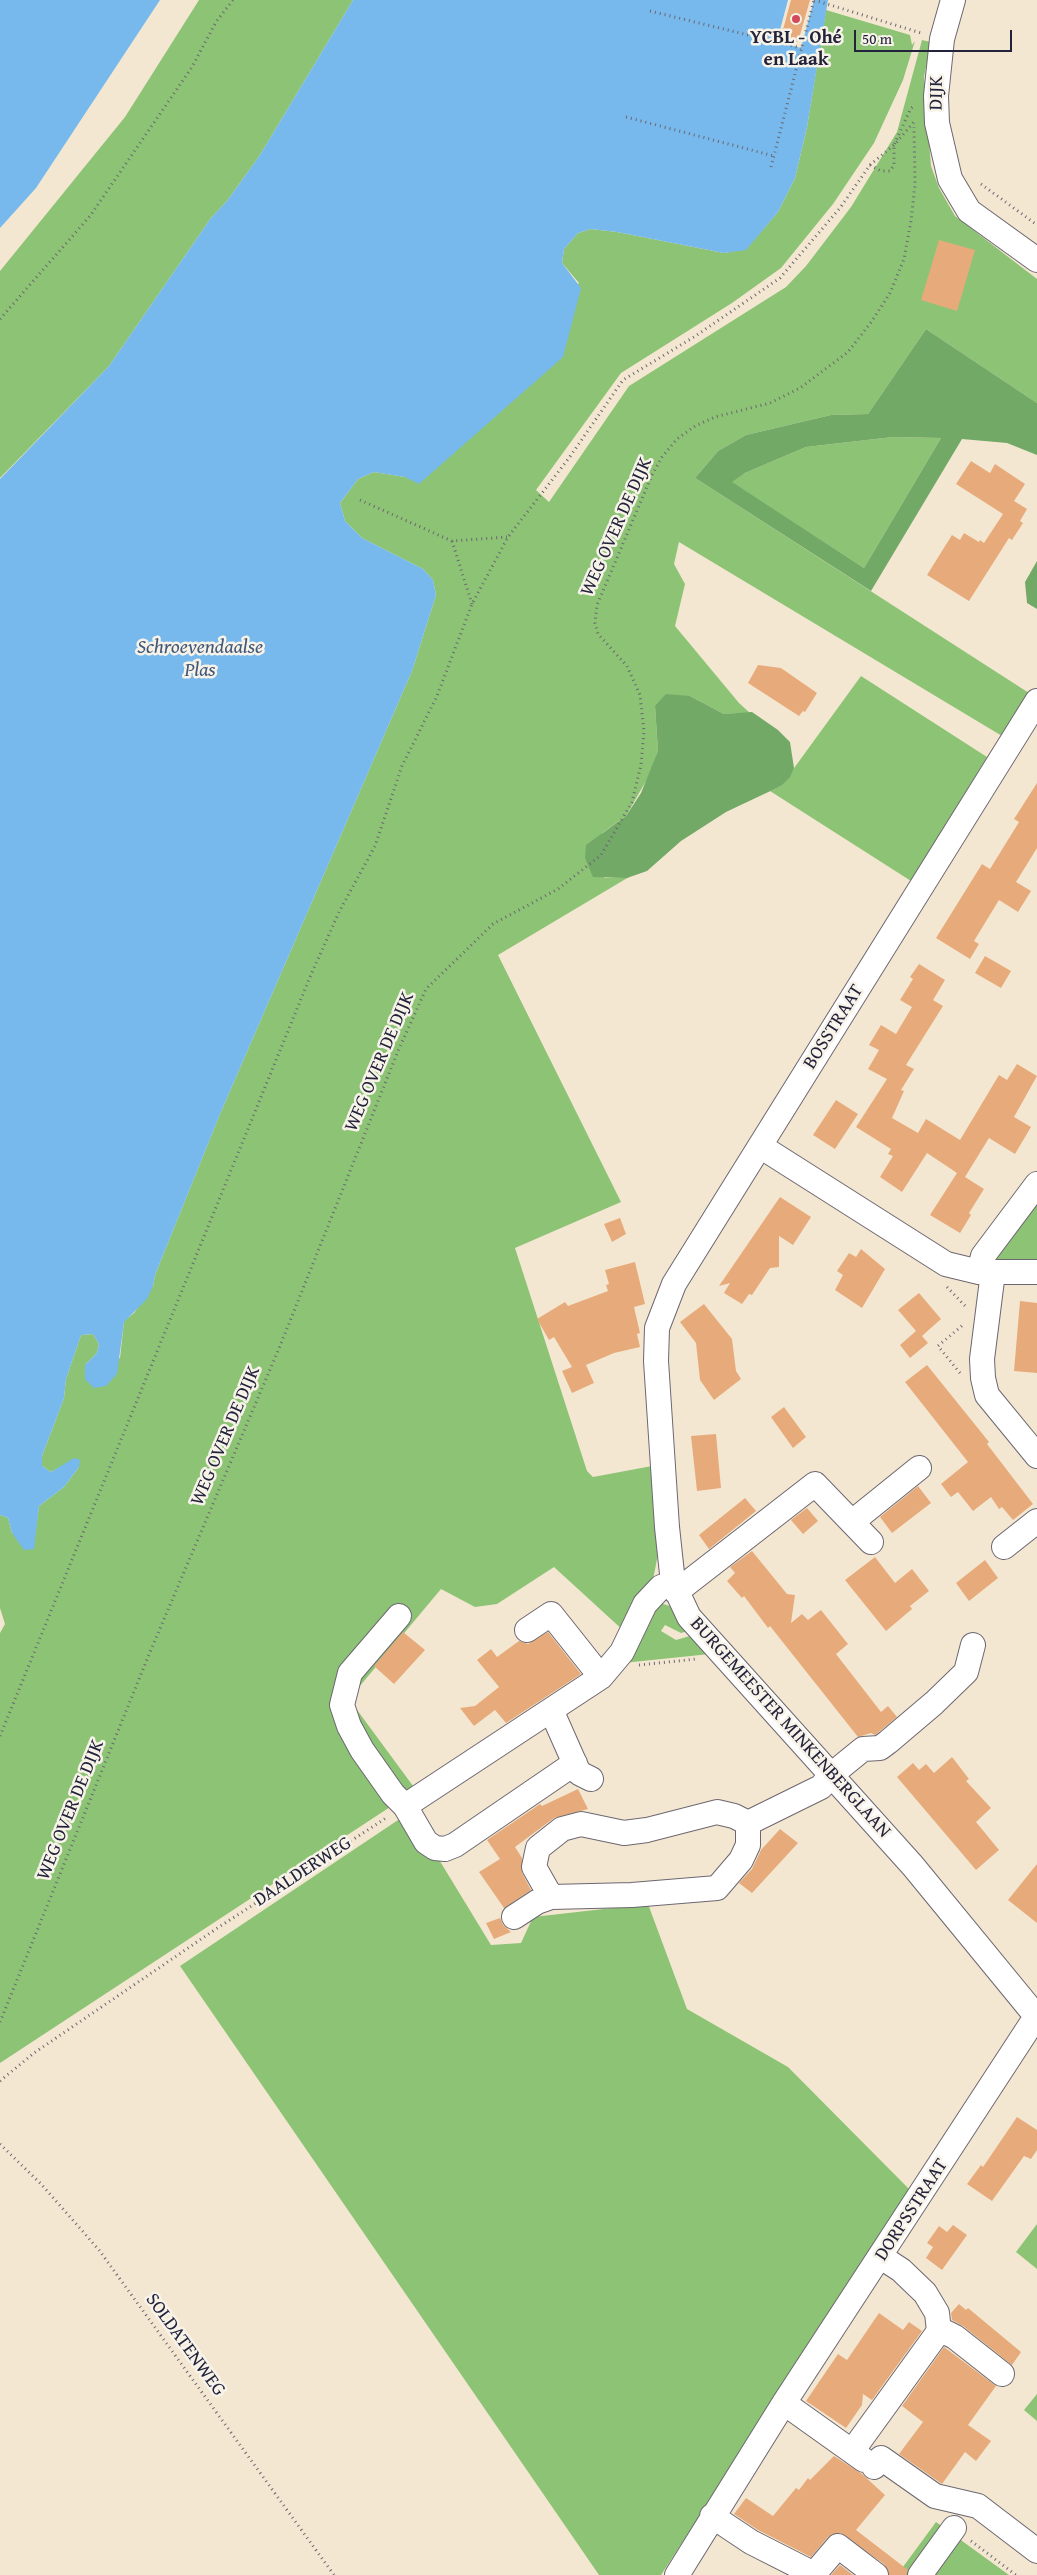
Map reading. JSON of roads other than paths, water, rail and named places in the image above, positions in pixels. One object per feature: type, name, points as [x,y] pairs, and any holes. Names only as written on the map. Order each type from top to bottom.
[{"type":"street","name":"DIJK","points":[[953,0],[942,39],[936,96],[936,122],[943,157],[950,179],[969,212],[1037,260]]},
{"type":"street","name":"BOSSTRAAT","points":[[656,1361],[657,1328],[674,1284],[1037,701]]},
{"type":"street","points":[[760,1146],[946,1264],[986,1272],[1037,1272]]},
{"type":"street","points":[[1037,1184],[983,1256],[986,1272],[982,1359],[983,1378],[987,1395],[1037,1456]]},
{"type":"street","name":"BURGEMEESTER MINKENBERGLAAN","points":[[656,1361],[667,1528],[675,1587],[689,1617],[913,1866],[1037,2016]]},
{"type":"street","points":[[852,1522],[918,1468]]},
{"type":"street","points":[[406,1806],[552,1712],[606,1673],[622,1652],[646,1604],[661,1586],[675,1587],[815,1484],[872,1542]]},
{"type":"street","points":[[1004,1547],[1037,1521]]},
{"type":"street","points":[[527,1630],[551,1614],[606,1673]]},
{"type":"street","points":[[399,1616],[350,1673],[342,1705],[349,1726],[362,1750],[393,1794],[406,1806],[426,1842],[435,1848],[445,1850],[455,1845],[583,1771],[552,1712]]},
{"type":"street","points":[[748,1823],[821,1787],[831,1775],[863,1749],[880,1748],[934,1703],[966,1672],[973,1645]]},
{"type":"street","points":[[551,1898],[534,1867],[538,1848],[562,1829],[581,1824],[624,1833],[647,1830],[717,1812],[734,1816],[748,1823]]},
{"type":"street","points":[[514,1917],[537,1902],[551,1898],[632,1895],[717,1888],[741,1860],[748,1845],[748,1823]]},
{"type":"street","name":"DORPSSTRAAT","points":[[677,2575],[784,2403],[1037,2016]]},
{"type":"street","points":[[853,2450],[937,2335],[937,2313],[925,2293],[901,2270],[881,2257]]},
{"type":"street","points":[[937,2335],[955,2337],[1002,2374]]},
{"type":"street","points":[[784,2403],[853,2450],[877,2470],[881,2458],[935,2496],[978,2506],[1037,2551]]},
{"type":"street","points":[[712,2516],[751,2542],[814,2574],[838,2546],[876,2575]]},
{"type":"street","points":[[920,2575],[954,2528]]},
{"type":"water","points":[[0,0],[160,0],[36,188],[0,228]]},
{"type":"water","name":"Schroevendaalse Plas","points":[[353,0],[828,0],[807,127],[795,178],[778,212],[746,250],[724,253],[617,232],[591,229],[578,233],[564,249],[562,263],[581,288],[563,357],[419,484],[405,477],[374,472],[358,479],[340,503],[345,521],[362,538],[423,569],[433,580],[436,595],[412,671],[220,1114],[155,1275],[153,1286],[147,1299],[124,1322],[117,1374],[106,1386],[94,1388],[85,1379],[85,1365],[97,1353],[99,1344],[93,1334],[81,1335],[66,1379],[64,1398],[42,1456],[42,1466],[51,1472],[74,1458],[80,1460],[79,1467],[64,1487],[39,1506],[34,1549],[24,1550],[12,1533],[8,1518],[0,1515],[0,479],[109,366],[211,218],[227,201],[260,155]]},
{"type":"place","name":"YCBL - Ohé en Laak","points":[[796,19]]}]
